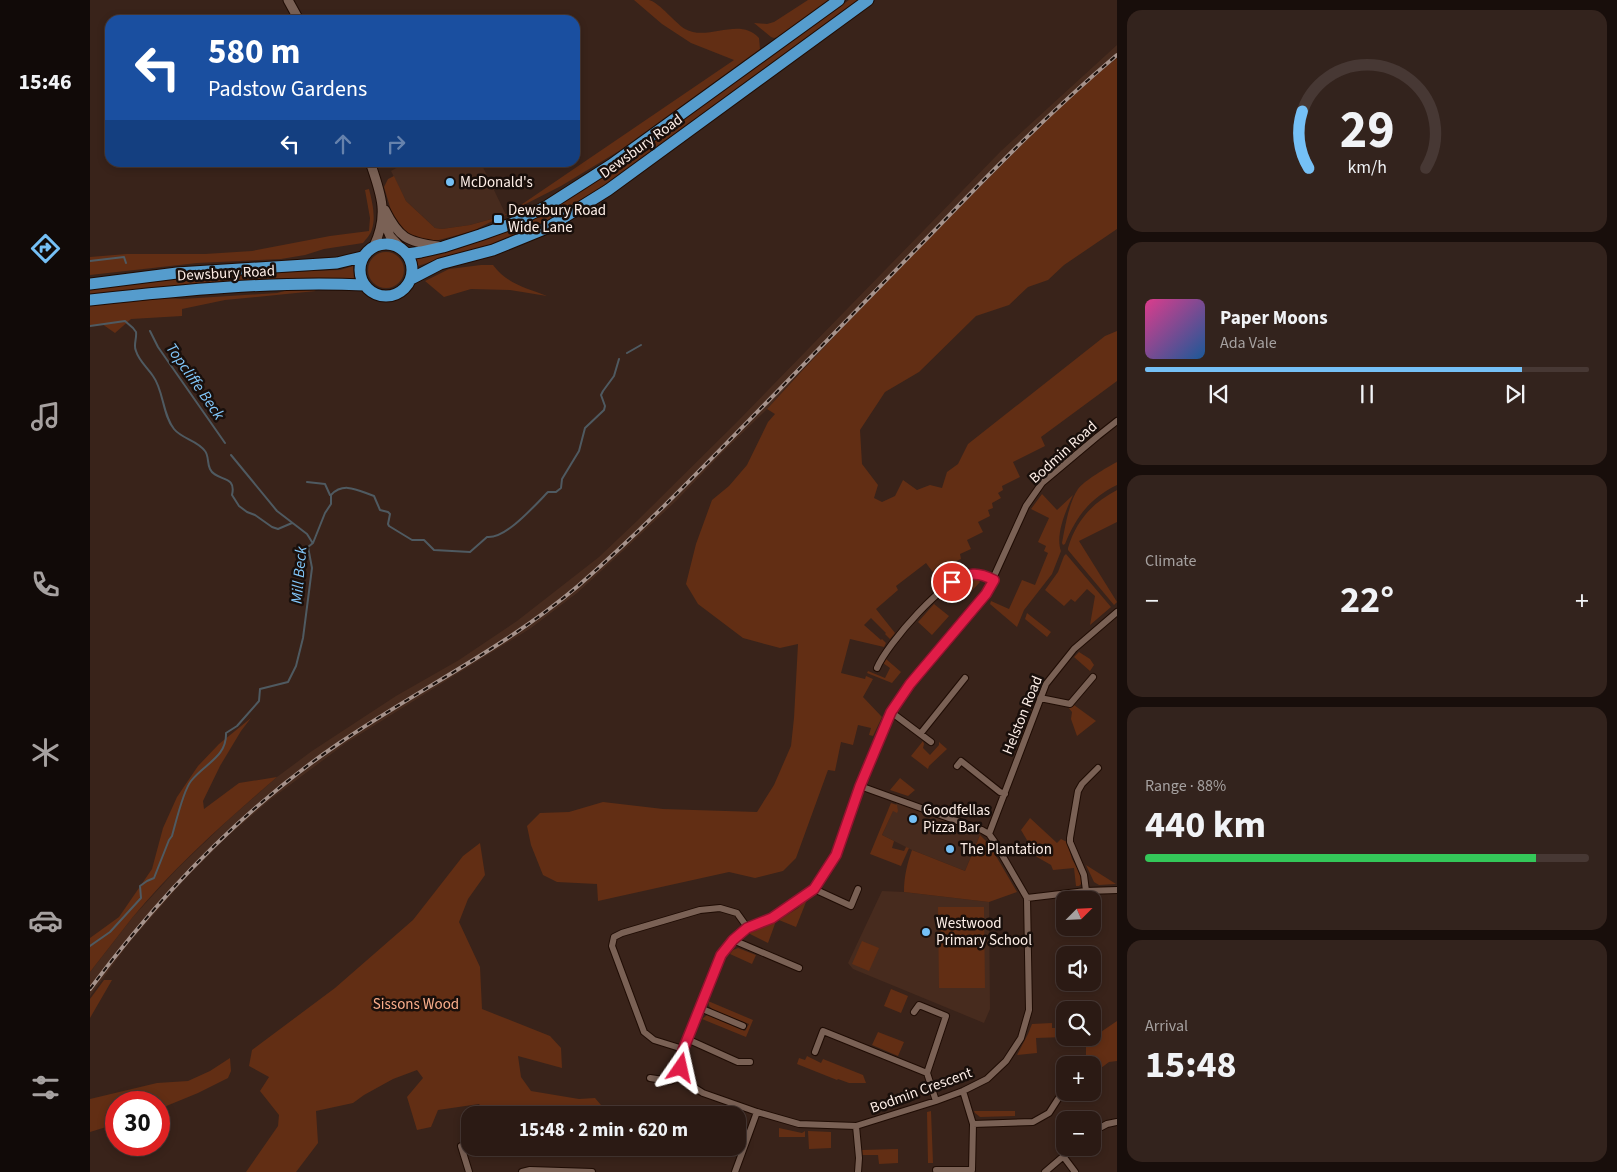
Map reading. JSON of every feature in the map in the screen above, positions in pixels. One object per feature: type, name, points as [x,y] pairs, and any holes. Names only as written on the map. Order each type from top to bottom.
[{"type":"highway","name":"Dewsbury Road","points":[[90,284],[177,274],[337,264],[362,257],[374,246],[389,243],[405,251],[421,252],[443,247],[511,224],[547,206],[610,165],[839,0]]},
{"type":"highway","name":"Dewsbury Road","points":[[90,300],[175,291],[280,284],[364,285],[373,293],[390,296],[405,288],[411,279],[440,264],[493,250],[547,228],[608,190],[868,0]]},
{"type":"highway","points":[[405,251],[411,261],[413,270],[411,279]]},
{"type":"highway","points":[[362,257],[360,271],[364,285]]},
{"type":"main road","points":[[288,0],[296,15]]},
{"type":"main road","points":[[372,167],[380,192],[383,219],[380,233],[374,246]]},
{"type":"main road","points":[[382,205],[395,229],[406,238],[414,243],[443,247]]},
{"type":"main road","points":[[383,219],[390,236],[405,251]]},
{"type":"street","name":"Bodmin Road","points":[[683,1076],[681,1058],[683,1050],[721,955],[733,940],[747,928],[772,918],[814,889],[836,855],[860,786],[891,712],[910,684],[986,594],[1026,506],[1042,484],[1117,422]]},
{"type":"street","points":[[877,668],[881,658],[892,644],[938,592],[952,582],[972,573],[994,580]]},
{"type":"street","name":"Helston Road","points":[[989,834],[1046,684],[1074,649],[1117,612]]},
{"type":"street","points":[[1040,698],[1070,704],[1093,677]]},
{"type":"street","points":[[921,734],[966,678]]},
{"type":"street","points":[[891,712],[931,742]]},
{"type":"street","points":[[957,766],[961,761],[1005,794]]},
{"type":"street","points":[[1098,768],[1078,790],[1070,842],[1084,875],[1086,891],[1117,890]]},
{"type":"street","points":[[860,786],[989,834]]},
{"type":"street","name":"Bodmin Crescent","points":[[683,1076],[703,1093],[757,1112],[799,1124],[856,1126],[936,1101],[963,1091],[987,1078],[1006,1061],[1021,1038],[1029,1010],[1027,898],[1014,873],[989,834]]},
{"type":"street","points":[[814,889],[851,906],[858,889]]},
{"type":"street","points":[[1027,898],[1056,895]]},
{"type":"street","points":[[683,1050],[654,1040],[644,1032],[612,946],[614,937],[700,910],[720,908],[737,913],[747,928]]},
{"type":"street","points":[[733,940],[799,968]]},
{"type":"street","points":[[914,1012],[919,1005],[946,1016],[927,1073],[936,1101]]},
{"type":"street","points":[[700,1008],[743,1026]]},
{"type":"street","points":[[815,1052],[824,1031],[927,1073]]},
{"type":"street","points":[[688,1039],[738,1062],[750,1062]]},
{"type":"street","points":[[650,1078],[670,1081],[683,1076]]},
{"type":"street","points":[[936,1170],[972,1170],[973,1124],[963,1091]]},
{"type":"street","points":[[973,1124],[1033,1122],[1049,1113],[1057,1101]]},
{"type":"street","points":[[735,1172],[757,1112]]},
{"type":"street","points":[[1101,1127],[1117,1122]]},
{"type":"street","points":[[856,1126],[859,1158],[858,1172]]},
{"type":"street","points":[[464,1156],[469,1172]]},
{"type":"street","points":[[1045,1172],[1063,1156],[1075,1172]]},
{"type":"street","points":[[522,1172],[530,1170],[592,1172]]},
{"type":"shaded area","points":[[1117,45],[1117,58],[1095,75],[1024,143],[816,354],[767,409],[677,500],[625,549],[577,593],[531,628],[346,743],[271,799],[228,836],[184,880],[129,943],[90,996],[90,972],[132,918],[177,869],[228,820],[277,777],[312,751],[396,696],[459,660],[517,621],[599,557],[737,422],[1001,151]]},
{"type":"shaded area","points":[[398,167],[483,167],[506,215],[470,225],[442,229],[435,228],[406,201],[391,171]]},
{"type":"shaded area","points":[[898,799],[982,830],[965,871],[912,850],[882,835]]},
{"type":"shaded area","name":"Westwood Primary School","points":[[882,891],[989,902],[990,1009],[984,1023],[853,969],[848,963]]},
{"type":"green space","points":[[634,0],[649,0],[653,2],[685,29],[694,32],[703,33],[742,29],[751,32],[759,38],[760,49],[619,151],[561,186],[511,211],[576,167],[580,167],[580,164],[734,60],[691,43],[662,24]]},
{"type":"green space","points":[[808,0],[830,0],[781,36],[771,37],[754,23],[767,24],[774,22]]},
{"type":"green space","points":[[849,0],[864,0],[593,196],[538,227],[501,242],[418,266],[416,259],[457,249],[499,234],[548,211],[597,181]]},
{"type":"green space","points":[[1117,58],[1117,229],[1064,265],[1048,280],[1028,287],[1009,305],[976,316],[919,372],[885,392],[860,430],[862,464],[878,485],[874,498],[882,502],[895,496],[903,480],[917,490],[930,485],[942,488],[947,472],[958,464],[968,444],[1105,336],[1117,331],[1117,381],[1041,437],[1045,446],[1013,462],[1020,477],[1002,486],[1003,490],[998,493],[1001,498],[992,503],[993,508],[988,510],[990,516],[978,522],[983,532],[967,540],[971,549],[960,554],[961,559],[938,569],[942,580],[941,583],[926,563],[896,586],[898,590],[876,609],[895,633],[890,639],[871,618],[864,625],[886,643],[884,647],[850,639],[841,673],[865,679],[866,676],[873,679],[863,697],[882,717],[873,736],[869,735],[871,728],[858,725],[853,745],[841,742],[835,771],[828,770],[796,858],[783,871],[755,878],[729,872],[598,901],[597,884],[557,882],[543,875],[531,845],[527,826],[540,813],[569,812],[603,802],[663,809],[757,812],[774,785],[791,746],[798,644],[780,648],[743,638],[698,604],[686,584],[696,544],[712,500],[729,486],[747,465],[768,422],[775,414],[767,409],[791,382],[890,278],[1058,109]]},
{"type":"green space","points":[[394,176],[406,201],[435,228],[442,229],[470,225],[502,216],[473,231],[426,242],[409,236],[400,228],[393,217],[384,187],[388,179]]},
{"type":"green space","points":[[369,189],[374,219],[371,233],[363,243],[324,249],[305,255],[281,259],[197,263],[90,275],[90,257],[127,254],[205,254],[252,251],[330,236],[369,231],[370,218],[365,190]]},
{"type":"green space","points":[[386,252],[393,253],[399,257],[403,263],[403,277],[399,283],[393,287],[386,288],[379,287],[373,283],[369,277],[368,270],[369,263],[373,257],[379,253]]},
{"type":"green space","points":[[493,265],[504,277],[524,288],[547,296],[510,290],[471,289],[444,297],[425,281],[449,269]]},
{"type":"green space","points":[[353,266],[354,280],[343,278],[260,281],[90,296],[90,287],[171,278],[340,270]]},
{"type":"green space","points":[[311,288],[316,291],[225,300],[182,309],[182,316],[131,319],[115,333],[102,324],[90,326],[90,306],[168,298],[182,299],[277,293],[292,289]]},
{"type":"green space","points":[[1117,462],[1117,485],[1099,496],[1085,509],[1063,545],[1068,515],[1078,489],[1090,478]]},
{"type":"green space","points":[[1117,490],[1117,522],[1079,541],[1117,602],[1114,605],[1068,548],[1080,521],[1100,501]]},
{"type":"green space","points":[[1042,494],[1057,510],[1073,495],[1060,530],[1061,551],[1052,574],[1024,610],[1017,627],[990,604],[991,601],[1009,609],[1022,580],[1035,585],[1048,553],[1044,551],[1046,546],[1038,542],[1049,518],[1031,509]]},
{"type":"green space","points":[[1066,554],[1111,607],[1090,625],[1095,596],[1087,589],[1075,602],[1071,599],[1064,606],[1045,590],[1058,572]]},
{"type":"green space","points":[[972,578],[978,579],[980,582],[968,595],[956,585]]},
{"type":"green space","points":[[934,604],[949,616],[932,635],[918,622]]},
{"type":"green space","points":[[1027,613],[1051,632],[1047,637],[1025,619]]},
{"type":"green space","points":[[1079,652],[1090,659],[1094,665],[1090,671],[1074,657]]},
{"type":"green space","points":[[886,659],[901,672],[892,683],[867,673],[868,671],[885,678],[890,668],[883,663]]},
{"type":"green space","points":[[1074,705],[1096,721],[1077,736],[1071,719],[1072,712],[1068,707]]},
{"type":"green space","points":[[251,718],[220,766],[203,801],[204,809],[239,783],[277,777],[183,862],[148,899],[90,972],[90,938],[119,917],[152,869],[163,828],[177,797],[198,766],[219,744]]},
{"type":"green space","points":[[923,741],[923,748],[930,755],[939,745],[939,742],[947,749],[928,769],[911,756]]},
{"type":"green space","points":[[900,778],[915,790],[908,796],[890,790]]},
{"type":"green space","points":[[891,803],[897,805],[898,811],[897,813],[893,811],[882,835],[894,841],[892,848],[904,851],[906,847],[909,848],[901,866],[870,854]]},
{"type":"green space","points":[[1030,818],[1057,843],[1061,839],[1067,842],[1072,859],[1082,877],[1079,886],[1076,886],[1074,868],[1053,870],[1051,865],[1037,857],[1021,830]]},
{"type":"green space","points":[[980,835],[989,844],[1017,892],[989,902],[904,892],[906,871],[912,850],[965,871]]},
{"type":"green space","name":"Sissons Wood","points":[[480,843],[485,875],[468,899],[459,922],[480,967],[482,1009],[550,1036],[561,1048],[562,1068],[518,1056],[521,1077],[531,1091],[579,1099],[595,1098],[602,1106],[480,1106],[479,1104],[461,1106],[438,1110],[431,1127],[417,1130],[407,1097],[423,1078],[417,1070],[393,1079],[353,1103],[316,1111],[318,1143],[296,1172],[246,1172],[278,1126],[279,1115],[260,1091],[269,1077],[249,1066],[252,1050],[335,988],[413,920],[463,856]]},
{"type":"green space","points":[[1086,865],[1116,884],[1099,885],[1094,882]]},
{"type":"green space","points":[[808,897],[796,927],[779,920],[798,908]]},
{"type":"green space","points":[[938,907],[984,907],[985,988],[939,988]]},
{"type":"green space","points":[[776,921],[768,943],[750,934],[750,933]]},
{"type":"green space","points":[[862,941],[879,948],[869,971],[852,964]]},
{"type":"green space","points":[[738,948],[756,955],[752,964],[730,954]]},
{"type":"green space","points":[[104,980],[112,980],[90,1018],[90,999]]},
{"type":"green space","points":[[891,989],[908,996],[901,1013],[884,1006]]},
{"type":"green space","points":[[708,1001],[753,1020],[746,1037],[702,1019],[707,1015],[712,1015],[712,1017],[745,1031],[749,1024],[713,1010],[709,1006]]},
{"type":"green space","points":[[1117,1021],[1117,1061],[1109,1062],[1101,1068],[1101,1056],[1086,1056],[1086,1046],[1101,1046],[1101,1032]]},
{"type":"green space","points":[[1052,1023],[1052,1028],[1056,1028],[1056,1037],[1036,1038],[1037,1053],[1017,1055],[1028,1034],[1032,1024]]},
{"type":"green space","points":[[878,1032],[904,1042],[898,1056],[872,1045]]},
{"type":"green space","points":[[807,1056],[821,1063],[823,1059],[863,1075],[866,1083],[849,1083],[837,1080],[797,1064],[799,1058],[805,1060]]},
{"type":"green space","points":[[230,1058],[231,1071],[228,1078],[170,1104],[170,1091],[124,1091],[157,1083],[188,1081],[210,1071]]},
{"type":"green space","points":[[105,1095],[105,1127],[90,1132],[90,1099]]},
{"type":"green space","points":[[931,1111],[933,1163],[928,1163],[927,1112]]},
{"type":"green space","points":[[974,1111],[1015,1111],[1015,1116],[980,1117]]},
{"type":"green space","points":[[779,1128],[802,1133],[805,1131],[805,1137],[779,1137]]},
{"type":"green space","points":[[808,1131],[831,1132],[831,1148],[809,1149]]},
{"type":"green space","points":[[898,1149],[898,1163],[879,1164],[878,1155],[861,1155],[861,1150]]},
{"type":"waterway","name":"Topcliffe Beck","points":[[90,261],[124,257],[126,263]]},
{"type":"waterway","points":[[90,326],[125,321],[133,328],[136,332],[135,346],[137,355],[157,382],[167,416],[174,429],[202,447],[213,473],[232,484],[232,495],[239,506],[278,529],[292,523]]},
{"type":"waterway","name":"Topcliffe Beck","points":[[150,331],[158,347],[225,443]]},
{"type":"waterway","name":"Mill Beck","points":[[627,353],[641,345]]},
{"type":"waterway","name":"Mill Beck","points":[[90,946],[110,932],[141,898],[140,886],[154,878],[172,836],[185,792],[196,775],[219,754],[223,748],[226,733],[237,726],[259,701],[260,689],[288,682],[296,666],[303,638],[312,568],[308,547],[313,543],[325,513],[331,504],[331,495],[341,489],[352,488],[374,496],[380,510],[390,514],[389,526],[412,540],[424,540],[434,550],[470,552],[487,537],[503,533],[511,527],[548,492],[556,492],[561,488],[562,479],[579,451],[585,428],[604,410],[605,406],[601,395],[614,376],[619,359]]},
{"type":"waterway","name":"Topcliffe Beck","points":[[231,455],[277,511],[307,534],[312,542]]},
{"type":"waterway","points":[[307,482],[325,484],[330,495]]},
{"type":"railway","points":[[90,989],[145,920],[174,888],[204,856],[268,797],[302,770],[368,724],[521,629],[578,586],[604,563],[702,468],[1002,162],[1047,118],[1117,55]]},
{"type":"place","name":"McDonald's","points":[[450,182]]},
{"type":"place","name":"Dewsbury Road Wide Lane","points":[[498,219]]},
{"type":"place","name":"Goodfellas Pizza Bar","points":[[913,819]]},
{"type":"place","name":"The Plantation","points":[[950,849]]},
{"type":"place","name":"Westwood Primary School","points":[[926,932]]},
{"type":"route","points":[[681,1068],[683,1050],[721,955],[733,940],[747,928],[772,918],[814,889],[836,855],[860,786],[891,712],[910,684],[977,606],[994,580],[972,573],[952,582]]}]
